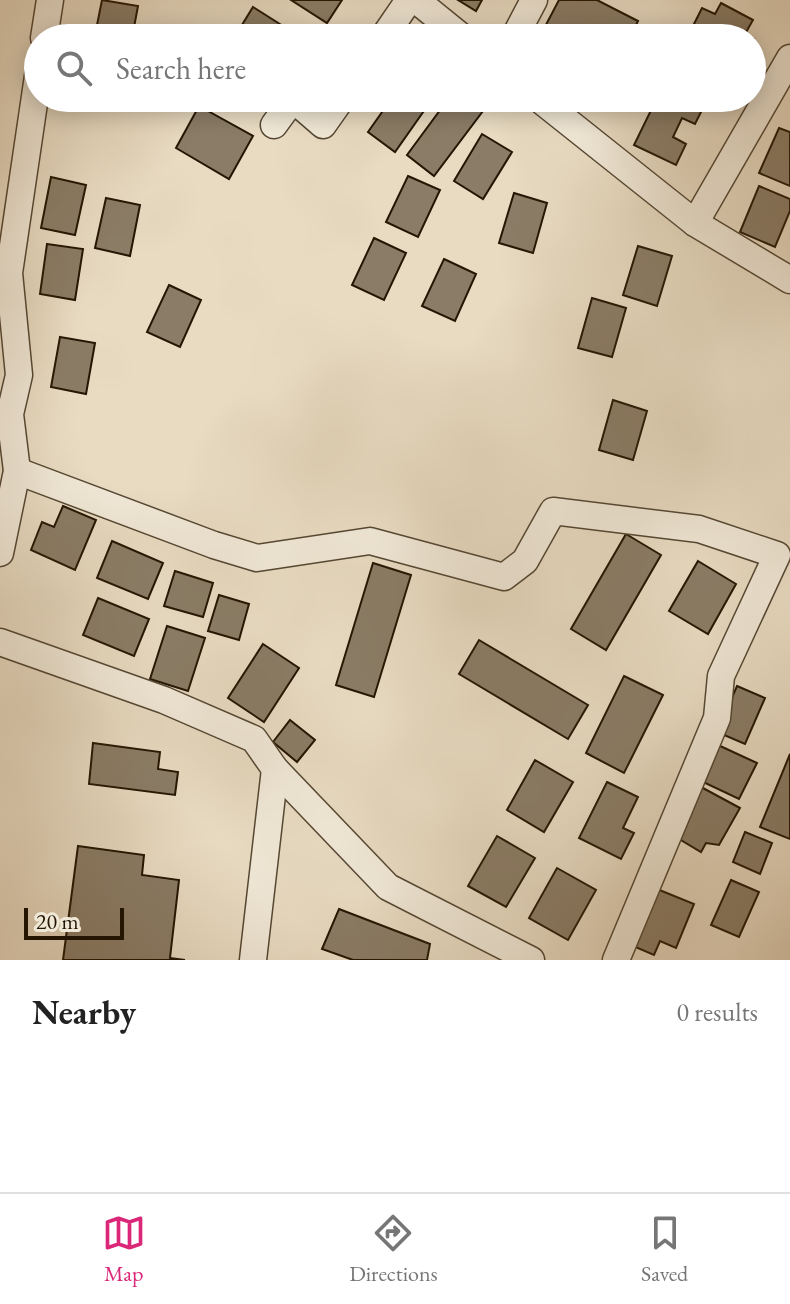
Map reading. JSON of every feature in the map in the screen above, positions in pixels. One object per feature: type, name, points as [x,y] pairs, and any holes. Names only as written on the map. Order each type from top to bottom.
[{"type":"street","points":[[393,24],[409,0]]},
{"type":"street","points":[[416,0],[446,24]]},
{"type":"street","points":[[521,24],[534,0]]},
{"type":"street","points":[[45,24],[46,1]]},
{"type":"street","points":[[766,100],[790,58]]},
{"type":"street","points":[[0,553],[17,471],[5,412],[19,375],[9,273],[33,112]]},
{"type":"street","points":[[274,125],[284,112]]},
{"type":"street","points":[[308,112],[323,125],[332,112]]},
{"type":"street","points":[[556,112],[695,223],[790,280]]},
{"type":"street","points":[[695,223],[759,112]]},
{"type":"street","points":[[17,471],[214,545],[257,558],[370,541],[504,577],[525,561],[553,511],[699,529],[777,555],[721,676],[717,718],[616,960]]},
{"type":"street","points":[[0,642],[164,700],[254,739],[275,769],[388,887],[531,960]]},
{"type":"street","points":[[253,960],[275,769]]},
{"type":"building","points":[[102,0],[138,6],[135,24],[97,24]]},
{"type":"building","points":[[291,0],[342,0],[327,23]]},
{"type":"building","points":[[458,0],[482,0],[476,11]]},
{"type":"building","points":[[559,0],[597,0],[638,21],[637,24],[546,24]]},
{"type":"building","points":[[721,3],[753,20],[751,24],[694,24],[702,8],[715,14]]},
{"type":"building","points":[[253,7],[280,24],[243,24]]},
{"type":"building","points":[[196,112],[210,112],[253,136],[229,179],[176,148]]},
{"type":"building","points":[[382,112],[423,112],[395,152],[368,132]]},
{"type":"building","points":[[439,112],[482,112],[434,176],[407,155]]},
{"type":"building","points":[[650,112],[701,112],[695,124],[682,118],[673,137],[686,144],[676,165],[634,145]]},
{"type":"building","points":[[779,128],[790,132],[790,186],[759,173]]},
{"type":"building","points":[[482,134],[512,152],[483,199],[454,181]]},
{"type":"building","points":[[408,176],[440,190],[418,237],[386,222]]},
{"type":"building","points":[[51,177],[86,185],[75,235],[41,228]]},
{"type":"building","points":[[759,186],[790,199],[790,211],[775,247],[740,232]]},
{"type":"building","points":[[514,193],[547,203],[533,253],[499,243]]},
{"type":"building","points":[[106,198],[140,205],[130,256],[95,248]]},
{"type":"building","points":[[374,238],[406,253],[384,300],[352,285]]},
{"type":"building","points":[[47,244],[83,249],[75,300],[40,294]]},
{"type":"building","points":[[638,246],[672,256],[657,306],[623,295]]},
{"type":"building","points":[[444,259],[476,274],[455,321],[422,306]]},
{"type":"building","points":[[169,285],[201,300],[180,347],[147,332]]},
{"type":"building","points":[[592,298],[626,308],[612,357],[578,348]]},
{"type":"building","points":[[60,337],[95,343],[86,394],[51,387]]},
{"type":"building","points":[[613,400],[647,411],[633,460],[599,450]]},
{"type":"building","points":[[63,506],[96,520],[75,570],[31,550],[42,522],[54,527]]},
{"type":"building","points":[[626,534],[661,555],[606,650],[571,629]]},
{"type":"building","points":[[112,541],[163,563],[148,599],[97,578]]},
{"type":"building","points":[[698,561],[736,584],[708,634],[669,611]]},
{"type":"building","points":[[373,563],[411,575],[374,697],[336,685]]},
{"type":"building","points":[[175,571],[213,583],[203,617],[164,606]]},
{"type":"building","points":[[219,595],[249,604],[239,640],[208,631]]},
{"type":"building","points":[[98,598],[149,619],[134,656],[83,635]]},
{"type":"building","points":[[167,626],[205,638],[188,691],[150,679]]},
{"type":"building","points":[[479,640],[588,705],[568,739],[459,674]]},
{"type":"building","points":[[263,644],[299,668],[264,722],[228,698]]},
{"type":"building","points":[[624,676],[663,695],[624,773],[586,753]]},
{"type":"building","points":[[737,686],[765,698],[745,744],[717,732]]},
{"type":"building","points":[[290,720],[315,740],[297,762],[273,742]]},
{"type":"building","points":[[93,743],[160,752],[158,769],[178,772],[175,795],[89,784]]},
{"type":"building","points":[[718,745],[757,763],[739,799],[701,781]]},
{"type":"building","points":[[790,754],[790,839],[760,827]]},
{"type":"building","points":[[535,760],[573,782],[544,832],[507,810]]},
{"type":"building","points":[[607,782],[638,797],[623,828],[634,833],[621,859],[579,838]]},
{"type":"building","points":[[701,787],[740,808],[719,845],[706,843],[701,852],[674,836]]},
{"type":"building","points":[[745,832],[772,843],[760,874],[733,862]]},
{"type":"building","points":[[497,836],[535,858],[506,907],[468,886]]},
{"type":"building","points":[[78,846],[144,855],[142,875],[179,880],[170,958],[185,960],[63,960]]},
{"type":"building","points":[[557,868],[596,890],[568,940],[529,918]]},
{"type":"building","points":[[731,880],[759,892],[739,937],[711,925]]},
{"type":"building","points":[[657,889],[694,904],[676,948],[660,941],[654,955],[633,946]]},
{"type":"building","points":[[339,909],[430,944],[427,960],[353,960],[322,949]]}]
